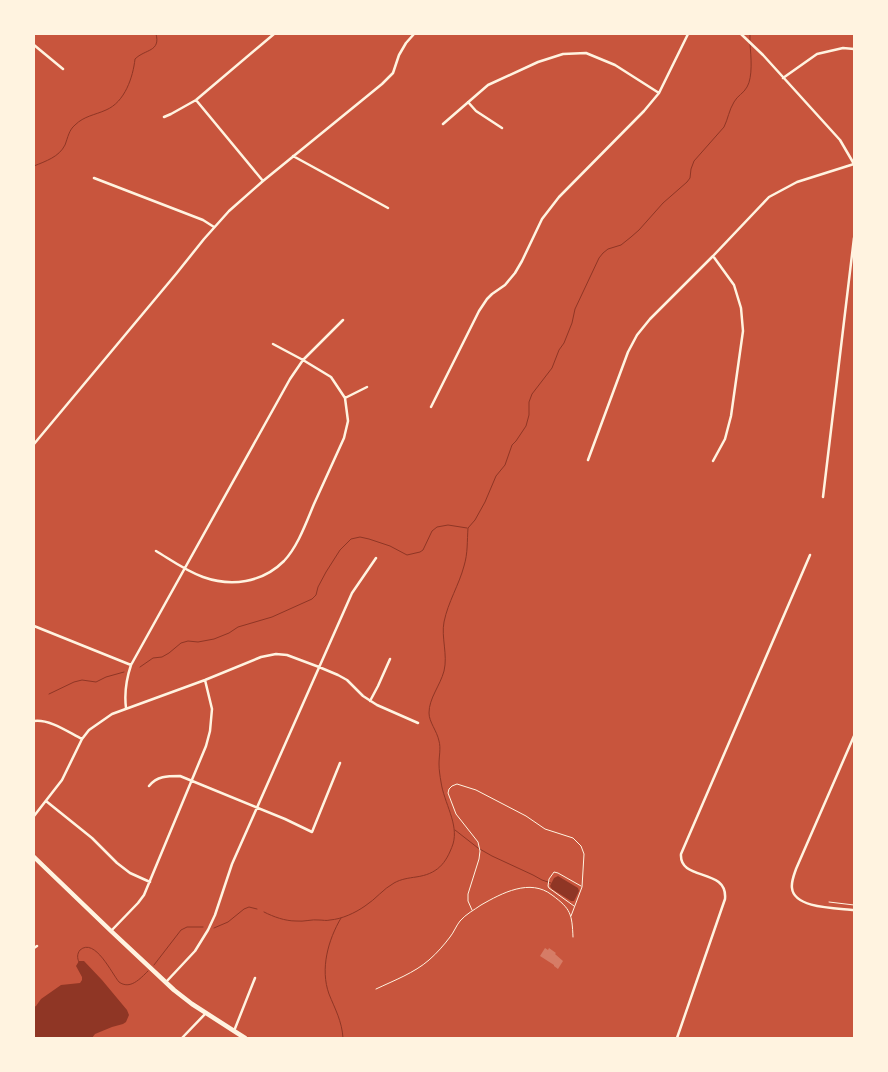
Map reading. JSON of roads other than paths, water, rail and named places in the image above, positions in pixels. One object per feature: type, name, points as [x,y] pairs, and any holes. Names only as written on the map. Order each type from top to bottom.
[{"type":"main road","points":[[34,857],[166,982],[206,1013],[245,1038]]},
{"type":"street","points":[[164,117],[196,100],[274,34]]},
{"type":"street","points":[[34,444],[214,227],[263,181],[382,84],[393,73],[406,43],[414,34]]},
{"type":"street","points":[[431,407],[479,311],[491,294],[505,285],[515,273],[542,219],[560,197],[644,111],[659,92],[688,34]]},
{"type":"street","points":[[588,460],[628,352],[637,335],[650,319],[714,256],[769,197],[796,182],[854,164],[840,140],[763,55],[741,34]]},
{"type":"street","points":[[34,45],[63,69]]},
{"type":"street","points":[[783,78],[817,54],[843,48],[854,49]]},
{"type":"street","points":[[443,124],[488,85],[538,62],[563,54],[586,53],[614,65],[659,92]]},
{"type":"street","points":[[196,100],[263,181]]},
{"type":"street","points":[[468,102],[476,111],[502,128]]},
{"type":"street","points":[[293,156],[388,208]]},
{"type":"street","points":[[94,178],[203,220],[214,227]]},
{"type":"street","points":[[823,496],[854,238]]},
{"type":"street","points":[[714,256],[734,285],[741,308],[743,331],[731,416],[725,439],[714,461]]},
{"type":"street","points":[[126,708],[124,696],[126,678],[131,665],[290,380],[304,360],[343,320]]},
{"type":"street","points":[[156,551],[202,577],[224,582],[246,582],[268,573],[284,561],[296,544],[344,438],[348,421],[345,398],[330,377],[304,360],[273,344]]},
{"type":"street","points":[[345,398],[367,387]]},
{"type":"street","points":[[677,1038],[725,899],[722,886],[718,882],[685,868],[681,860],[681,854],[810,555]]},
{"type":"street","points":[[166,982],[194,951],[208,930],[232,864],[352,593],[376,558]]},
{"type":"street","points":[[34,626],[131,665]]},
{"type":"street","points":[[34,816],[62,780],[82,739],[89,730],[112,714],[126,708],[205,680],[261,657],[276,654],[287,655],[319,667],[346,680],[370,701],[384,709],[418,723]]},
{"type":"street","points":[[370,701],[390,659]]},
{"type":"street","points":[[111,931],[144,895],[206,746],[210,731],[212,709],[205,680]]},
{"type":"street","points":[[34,721],[41,720],[82,739]]},
{"type":"street","points":[[854,736],[796,868],[791,888],[796,897],[805,903],[854,910]]},
{"type":"street","points":[[149,786],[154,780],[165,776],[180,776],[312,832],[340,763]]},
{"type":"street","points":[[46,801],[92,838],[117,864],[150,882]]},
{"type":"street","points":[[234,1031],[255,978]]},
{"type":"street","points":[[182,1038],[206,1013]]},
{"type":"waterway","points":[[34,166],[59,153],[65,145],[71,129],[78,122],[106,110],[118,101],[130,81],[135,59],[154,47],[157,40],[156,34]]},
{"type":"waterway","points":[[750,34],[750,40]]},
{"type":"waterway","points":[[264,912],[292,921],[339,918],[361,909],[386,888],[397,882],[435,871],[447,857],[453,844],[454,829],[441,782],[439,741],[430,720],[429,708],[444,671],[444,622],[465,561],[468,528],[485,502],[496,476],[505,465],[512,445],[526,426],[532,394],[552,368],[572,323],[575,309],[599,258],[608,249],[621,245],[639,230],[663,203],[690,178],[694,161],[724,127],[734,102],[749,83],[751,66],[750,44]]},
{"type":"waterway","points":[[140,667],[153,658],[162,657],[169,653],[181,643],[214,639],[238,627],[272,617],[312,599],[340,550],[351,539],[360,537],[369,539],[390,546],[407,555],[423,550],[432,531],[437,527],[448,525],[467,528]]},
{"type":"waterway","points":[[49,694],[74,682],[82,680],[96,682],[124,672]]},
{"type":"waterway","points":[[455,830],[478,848],[492,856],[551,883]]},
{"type":"waterway","points":[[214,928],[228,922],[244,909],[249,907],[257,909]]},
{"type":"waterway","points":[[341,918],[329,945],[325,975],[329,994],[340,1021],[343,1038]]},
{"type":"waterway","points":[[154,965],[181,930],[187,927],[203,927]]},
{"type":"waterway","points":[[79,962],[78,953],[80,950],[86,947],[91,948],[102,958],[119,982],[127,985],[135,983],[148,971]]}]
